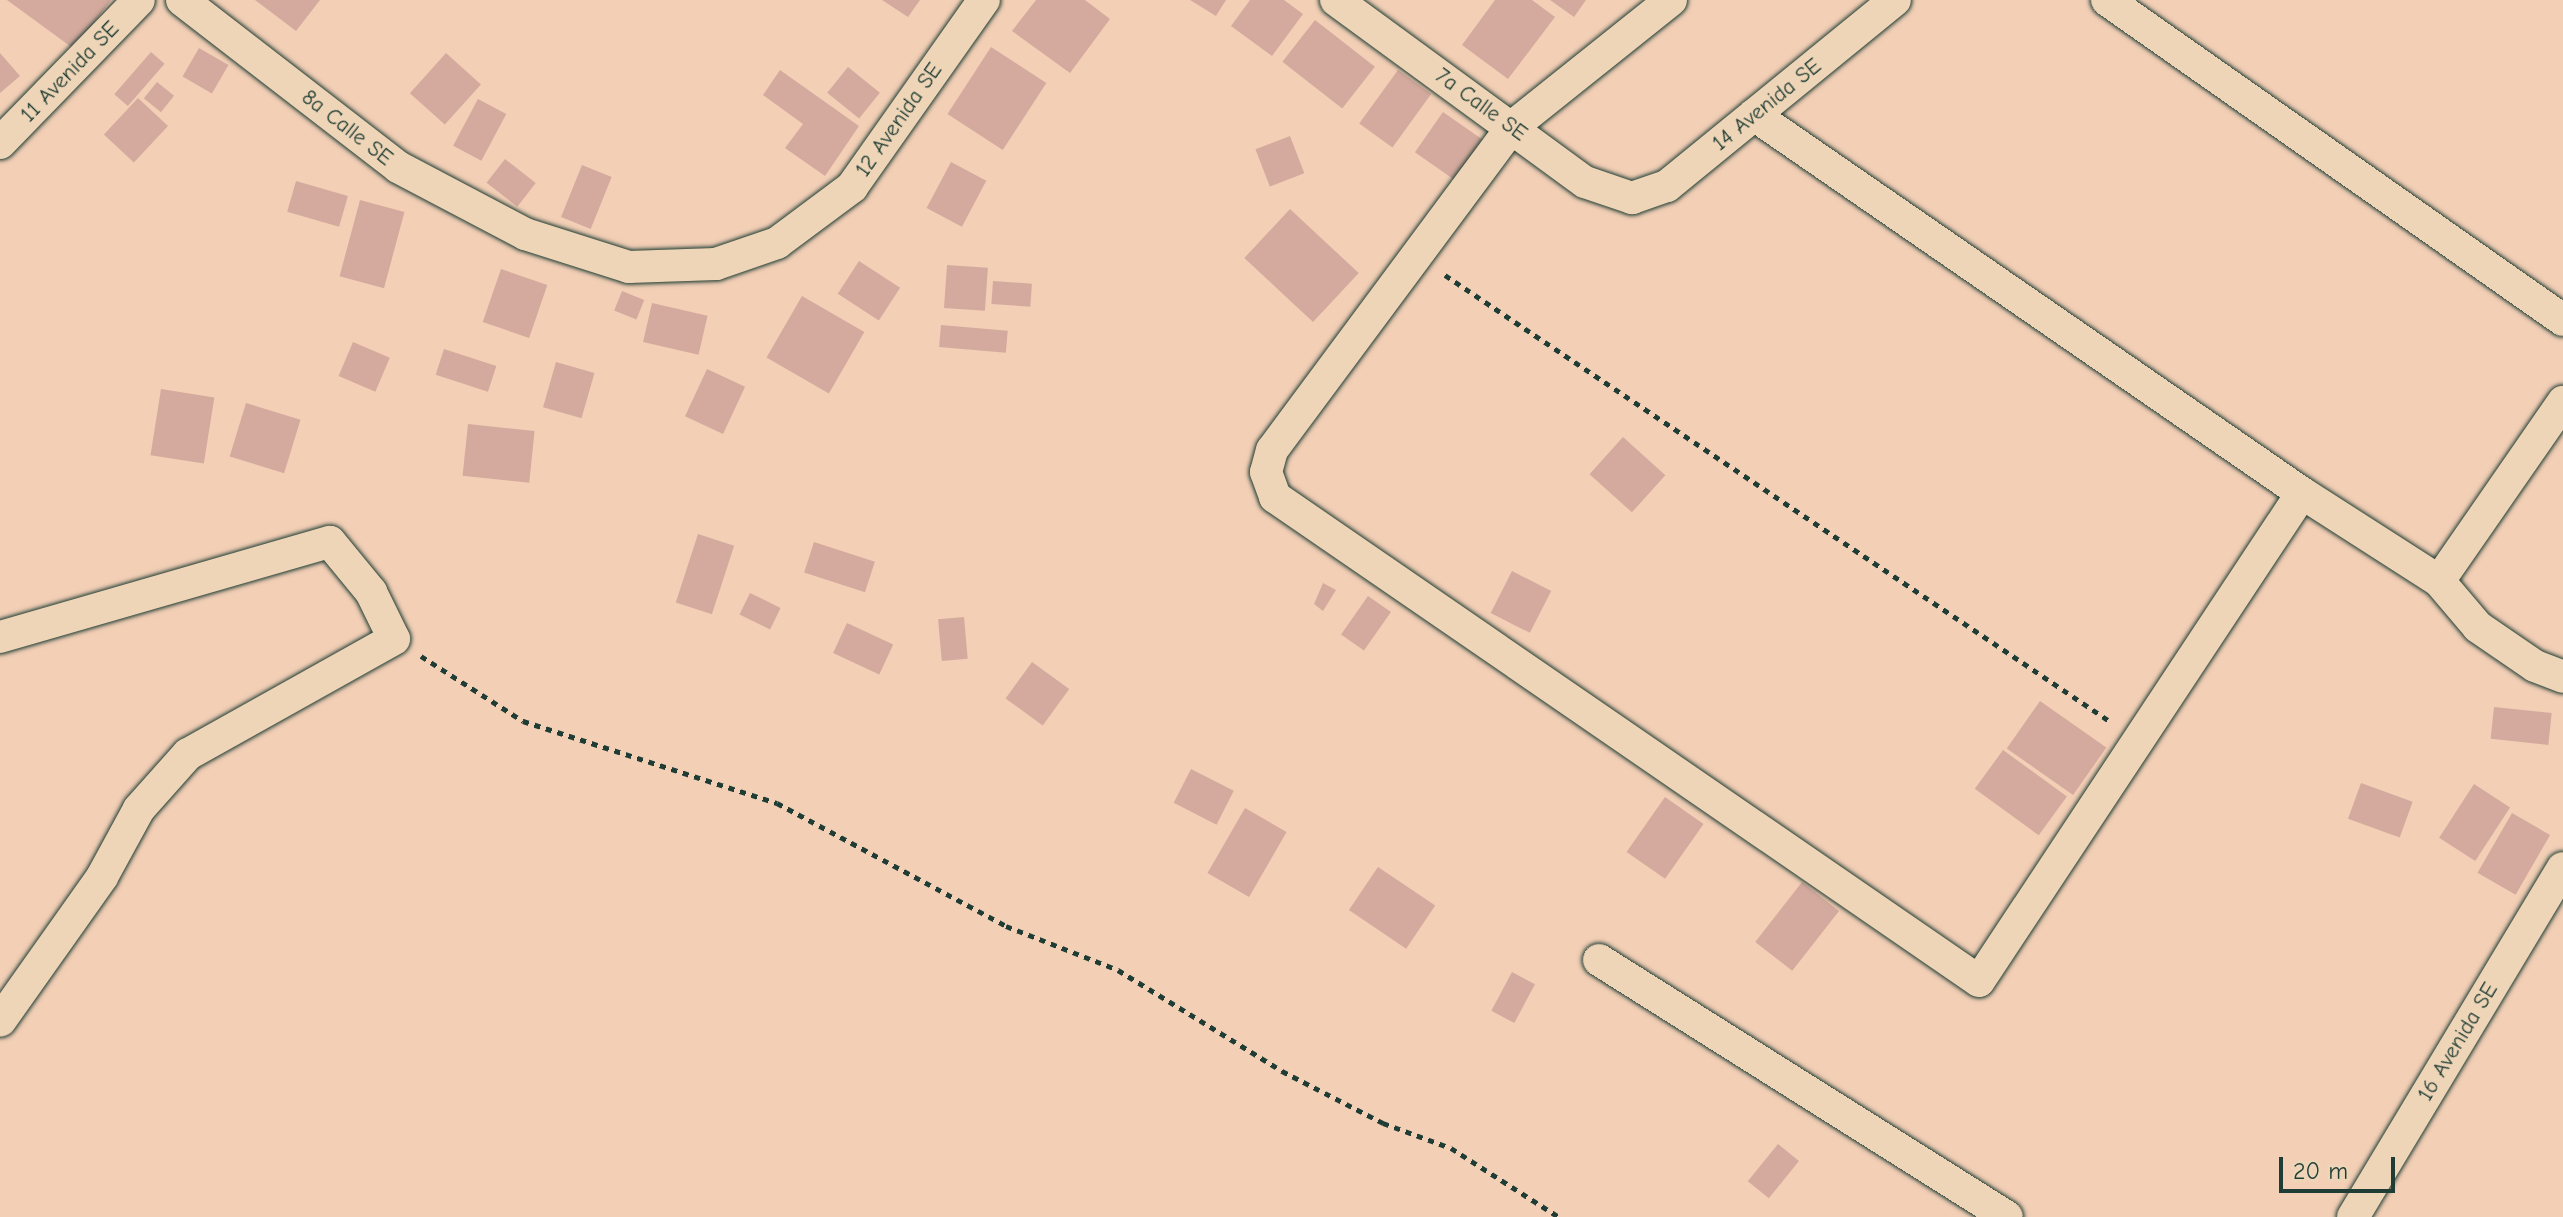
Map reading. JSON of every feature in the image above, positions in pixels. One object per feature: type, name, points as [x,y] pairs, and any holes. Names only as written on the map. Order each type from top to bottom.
[{"type":"street","name":"11 Avenida SE","points":[[0,143],[139,0]]},
{"type":"street","name":"8a Calle SE","points":[[182,0],[398,167],[525,234]]},
{"type":"street","name":"12 Avenida SE","points":[[525,234],[629,267],[716,264],[777,243],[852,187],[984,0]]},
{"type":"street","name":"7a Calle SE","points":[[1336,0],[1585,182],[1632,198]]},
{"type":"street","points":[[1671,0],[1512,127],[1414,254],[1272,450],[1266,472],[1275,497],[1979,981],[2302,493]]},
{"type":"street","name":"14 Avenida SE","points":[[1632,198],[1667,186],[1895,0]]},
{"type":"street","points":[[2107,0],[2563,320]]},
{"type":"street","points":[[1754,115],[2302,493],[2439,581],[2478,627],[2535,666],[2563,677]]},
{"type":"street","points":[[2439,581],[2563,402]]},
{"type":"street","points":[[0,637],[330,542],[371,592],[394,639],[188,754],[139,809],[102,877],[0,1021]]},
{"type":"street","name":"16 Avenida SE","points":[[2353,1217],[2563,868]]},
{"type":"street","points":[[1599,960],[2007,1217]]},
{"type":"path","points":[[1414,254],[2139,740]]},
{"type":"path","points":[[394,639],[523,721],[777,803],[1006,926],[1118,970],[1282,1071],[1383,1123],[1451,1148],[1559,1217]]},
{"type":"building","points":[[7,0],[111,0],[74,49]]},
{"type":"building","points":[[255,0],[320,0],[296,31]]},
{"type":"building","points":[[882,0],[920,0],[908,17]]},
{"type":"building","points":[[1036,0],[1085,0],[1110,19],[1070,73],[1012,31]]},
{"type":"building","points":[[1190,0],[1226,0],[1216,16]]},
{"type":"building","points":[[1250,0],[1284,0],[1303,14],[1272,56],[1231,26]]},
{"type":"building","points":[[1495,0],[1532,0],[1555,17],[1508,79],[1462,45]]},
{"type":"building","points":[[1550,0],[1586,0],[1574,17]]},
{"type":"building","points":[[1315,20],[1375,67],[1342,109],[1282,62]]},
{"type":"building","points":[[991,47],[1046,83],[1003,150],[947,114]]},
{"type":"building","points":[[199,48],[228,65],[212,94],[182,77]]},
{"type":"building","points":[[151,52],[165,64],[128,106],[114,94]]},
{"type":"building","points":[[0,53],[20,76],[0,93]]},
{"type":"building","points":[[446,53],[481,84],[445,125],[410,93]]},
{"type":"building","points":[[848,67],[880,93],[859,118],[827,93]]},
{"type":"building","points":[[780,70],[859,126],[825,176],[785,148],[803,124],[763,95]]},
{"type":"building","points":[[1398,70],[1431,94],[1392,147],[1359,123]]},
{"type":"building","points":[[157,82],[174,96],[161,112],[144,98]]},
{"type":"building","points":[[138,98],[168,126],[134,163],[104,135]]},
{"type":"building","points":[[478,99],[506,114],[481,161],[453,146]]},
{"type":"building","points":[[1443,112],[1483,140],[1455,180],[1415,152]]},
{"type":"building","points":[[1290,136],[1304,173],[1270,187],[1255,149]]},
{"type":"building","points":[[505,159],[536,183],[517,207],[487,183]]},
{"type":"building","points":[[951,162],[986,181],[962,227],[927,208]]},
{"type":"building","points":[[582,165],[612,177],[591,229],[561,217]]},
{"type":"building","points":[[296,181],[348,196],[339,227],[287,212]]},
{"type":"building","points":[[360,200],[404,212],[384,288],[340,276]]},
{"type":"building","points":[[1290,209],[1359,273],[1313,322],[1244,258]]},
{"type":"building","points":[[859,261],[900,288],[879,320],[838,294]]},
{"type":"building","points":[[947,265],[988,268],[985,311],[944,308]]},
{"type":"building","points":[[501,269],[547,285],[529,338],[483,322]]},
{"type":"building","points":[[993,281],[1032,284],[1030,307],[991,304]]},
{"type":"building","points":[[622,291],[644,300],[636,319],[614,310]]},
{"type":"building","points":[[802,296],[864,332],[829,393],[766,357]]},
{"type":"building","points":[[652,303],[708,316],[699,355],[643,342]]},
{"type":"building","points":[[941,325],[1008,331],[1006,353],[939,347]]},
{"type":"building","points":[[353,342],[390,358],[375,392],[339,376]]},
{"type":"building","points":[[444,349],[496,366],[488,392],[436,375]]},
{"type":"building","points":[[556,362],[594,373],[581,418],[543,407]]},
{"type":"building","points":[[707,369],[745,387],[723,434],[685,416]]},
{"type":"building","points":[[161,389],[214,397],[204,464],[151,455]]},
{"type":"building","points":[[246,403],[301,420],[284,473],[230,457]]},
{"type":"building","points":[[468,424],[535,431],[529,483],[463,476]]},
{"type":"building","points":[[1623,437],[1665,475],[1632,512],[1590,474]]},
{"type":"building","points":[[698,534],[734,546],[712,614],[676,602]]},
{"type":"building","points":[[814,542],[875,562],[865,592],[804,572]]},
{"type":"building","points":[[1512,571],[1551,591],[1530,633],[1491,613]]},
{"type":"building","points":[[1323,583],[1336,590],[1323,611],[1314,604]]},
{"type":"building","points":[[750,593],[781,608],[770,629],[739,615]]},
{"type":"building","points":[[1368,596],[1391,612],[1364,651],[1341,635]]},
{"type":"building","points":[[964,617],[968,659],[942,661],[938,619]]},
{"type":"building","points":[[847,623],[893,645],[879,674],[833,653]]},
{"type":"building","points":[[1032,662],[1069,689],[1043,725],[1006,698]]},
{"type":"building","points":[[2040,701],[2106,747],[2073,795],[2007,749]]},
{"type":"building","points":[[2494,707],[2552,713],[2548,745],[2491,739]]},
{"type":"building","points":[[2003,750],[2067,796],[2039,835],[1975,789]]},
{"type":"building","points":[[1191,769],[1234,791],[1217,825],[1174,803]]},
{"type":"building","points":[[2361,783],[2413,802],[2400,838],[2348,819]]},
{"type":"building","points":[[2474,784],[2510,807],[2475,861],[2439,838]]},
{"type":"building","points":[[1665,797],[1704,824],[1665,879],[1627,852]]},
{"type":"building","points":[[1245,808],[1287,832],[1249,897],[1208,873]]},
{"type":"building","points":[[2512,813],[2550,835],[2516,895],[2478,873]]},
{"type":"building","points":[[1378,867],[1435,906],[1406,949],[1349,910]]},
{"type":"building","points":[[1802,882],[1839,911],[1792,971],[1755,942]]},
{"type":"building","points":[[1512,972],[1535,984],[1514,1023],[1491,1011]]},
{"type":"building","points":[[1778,1144],[1799,1161],[1769,1198],[1748,1181]]}]
